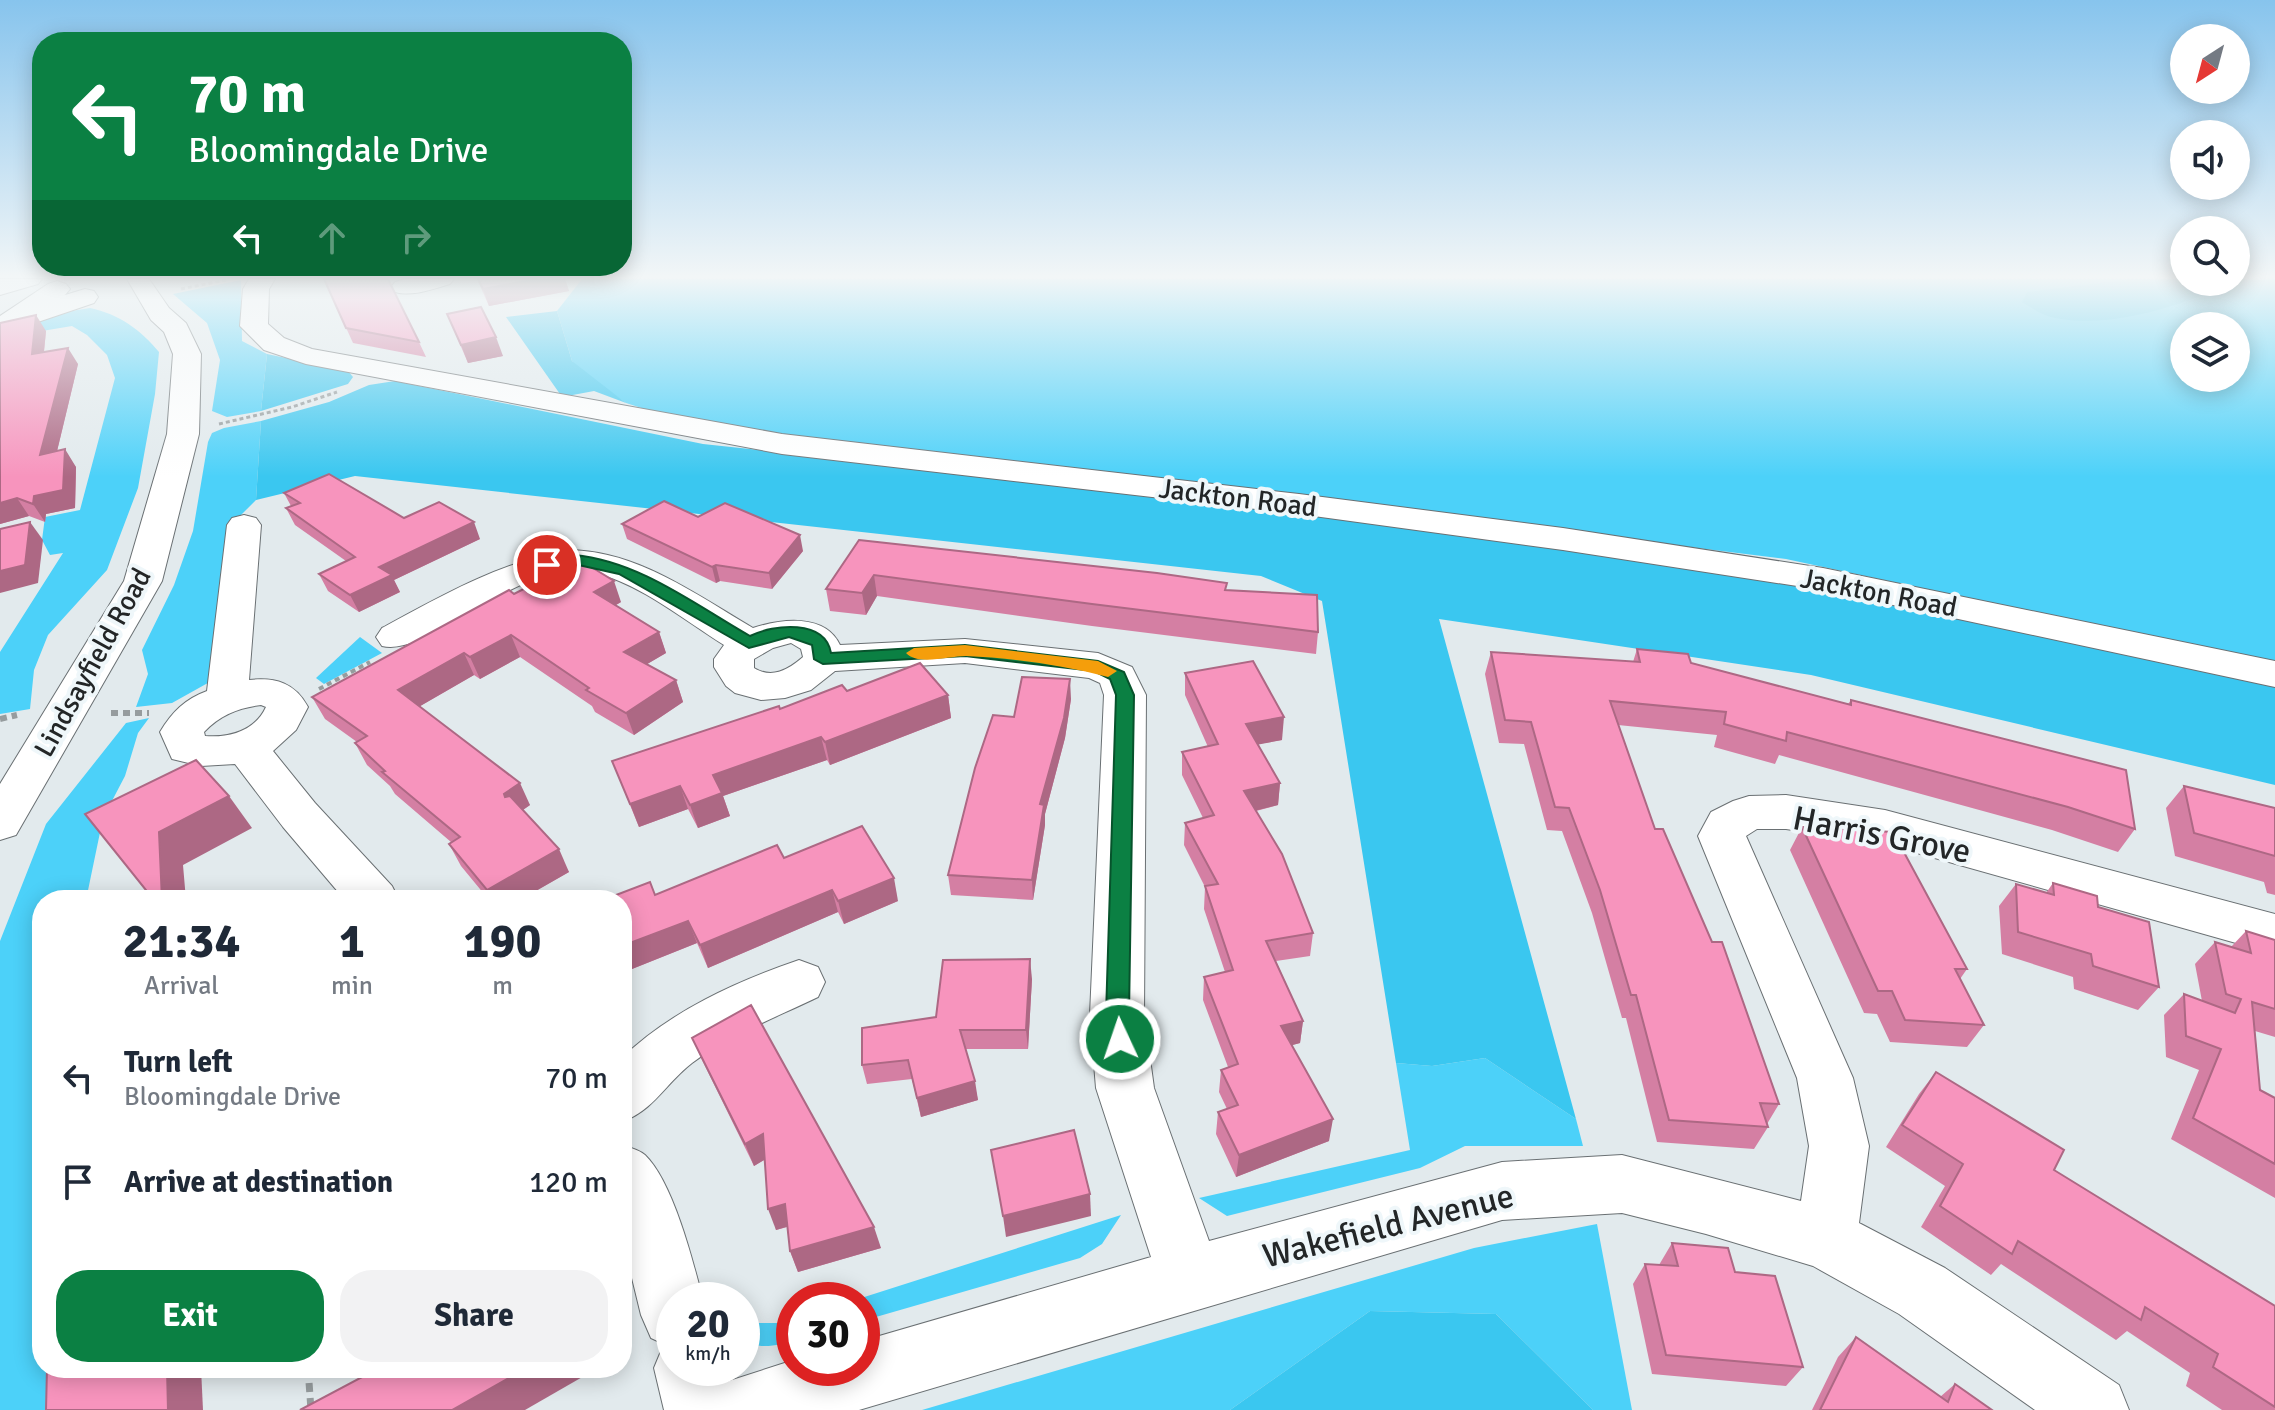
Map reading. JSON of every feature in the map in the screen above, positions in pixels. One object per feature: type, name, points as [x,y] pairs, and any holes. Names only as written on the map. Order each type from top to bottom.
[{"type":"street","name":"Lindsayfield Road","points":[[0,823],[143,581],[183,434],[187,354],[183,345]]},
{"type":"street","name":"Jackton Road","points":[[277,345],[306,356],[782,444],[1299,504],[1823,579],[2275,674]]},
{"type":"street","points":[[227,697],[244,525]]},
{"type":"street","points":[[396,637],[455,586],[574,559],[624,571],[749,643],[775,633],[802,633],[820,643],[823,659],[965,651],[1098,666],[1118,676],[1125,695],[1117,1015],[1125,1088],[1190,1278]]},
{"type":"street","points":[[245,693],[275,693],[284,699],[287,707],[276,727],[245,746],[212,753],[187,748],[182,741],[188,722],[227,697],[245,693]]},
{"type":"street","points":[[245,746],[299,815],[365,890]]},
{"type":"street","name":"Harris Grove","points":[[1826,1239],[1839,1146],[1825,1078],[1727,853],[1722,836],[1728,824],[1749,813],[1786,812],[1885,827],[2275,934]]},
{"type":"street","points":[[632,1086],[670,1048],[702,1027],[799,982]]},
{"type":"street","name":"Wakefield Avenue","points":[[743,1410],[1190,1278],[1502,1191],[1622,1184],[1706,1204],[1826,1239],[1922,1291],[2094,1410]]},
{"type":"street","points":[[632,1189],[656,1246],[665,1282]]},
{"type":"street","points":[[693,1386],[699,1410]]},
{"type":"path","points":[[183,434],[292,407],[391,372]]},
{"type":"path","points":[[287,707],[385,654],[396,637]]},
{"type":"path","points":[[309,1378],[311,1410]]},
{"type":"shaded area","points":[[97,345],[152,345],[159,352],[155,394],[138,488],[107,570],[48,635],[34,670],[30,709],[0,714],[0,652],[63,553],[50,555],[42,540],[45,517],[80,510],[115,378],[107,355]]},
{"type":"shaded area","points":[[215,345],[249,345],[267,354],[261,411],[227,417],[212,411],[220,360]]},
{"type":"shaded area","points":[[525,345],[567,345],[572,361],[626,403],[594,391],[562,397]]},
{"type":"shaded area","points":[[567,345],[2170,345],[2170,392],[2250,392],[2250,345],[2275,345],[2275,664],[1786,559],[685,422],[626,403],[578,369]]},
{"type":"shaded area","points":[[267,354],[348,371],[353,377],[348,384],[261,411]]},
{"type":"shaded area","points":[[395,381],[703,444],[1257,503],[1876,596],[2275,684],[2275,785],[1811,675],[1439,619],[1576,1119],[1485,1058],[1432,1066],[1396,1063],[1322,601],[1261,576],[355,476],[256,500],[261,421],[329,402],[369,385]]},
{"type":"shaded area","points":[[261,421],[256,500],[227,529],[215,679],[172,703],[136,707],[148,674],[142,650],[174,585],[193,531],[208,442],[212,433],[224,428]]},
{"type":"shaded area","points":[[360,637],[382,653],[324,684],[316,678]]},
{"type":"shaded area","points":[[149,718],[138,733],[125,776],[103,818],[88,890],[32,890],[32,1378],[53,1378],[50,1410],[0,1410],[0,941],[46,824],[126,723]]},
{"type":"shaded area","points":[[1485,1058],[1576,1119],[1583,1146],[1465,1146],[1420,1168],[1227,1216],[1199,1198],[1410,1150],[1396,1063],[1432,1066]]},
{"type":"shaded area","points":[[1121,1215],[1102,1244],[1080,1258],[880,1316],[880,1292]]},
{"type":"shaded area","points":[[1597,1224],[1632,1410],[1593,1410],[1496,1314],[1370,1311],[1230,1410],[922,1410],[1474,1248]]},
{"type":"shaded area","points":[[1370,1311],[1496,1314],[1593,1410],[1230,1410]]},
{"type":"shaded area","points":[[760,1323],[776,1323],[776,1345],[760,1346]]},
{"type":"building","points":[[0,345],[33,345],[32,354],[68,348],[40,455],[65,449],[63,490],[34,496],[33,504],[17,498],[0,503]]},
{"type":"building","points":[[329,474],[404,518],[439,502],[474,522],[379,567],[392,575],[350,595],[319,574],[355,557],[286,508],[300,503],[284,493]]},
{"type":"building","points":[[664,501],[698,517],[725,503],[800,535],[769,573],[716,565],[712,567],[622,524]]},
{"type":"building","points":[[30,522],[25,565],[0,571],[0,529]]},
{"type":"building","points":[[859,540],[1157,573],[1227,583],[1225,590],[1317,595],[1318,632],[874,575],[862,593],[826,589]]},
{"type":"building","points":[[580,560],[614,581],[594,592],[659,632],[624,652],[676,680],[626,713],[586,690],[589,688],[511,635],[470,657],[464,653],[398,690],[520,783],[504,794],[505,797],[510,796],[559,849],[487,890],[449,844],[460,837],[382,772],[385,771],[355,743],[367,736],[312,697],[509,590],[514,594]]},
{"type":"building","points":[[1637,649],[1688,654],[1691,663],[1851,705],[1851,700],[2126,770],[2135,829],[2068,807],[1787,732],[1786,741],[1724,724],[1726,712],[1610,701],[1655,829],[1663,829],[1712,942],[1722,942],[1779,1104],[1760,1103],[1768,1127],[1669,1120],[1636,995],[1631,995],[1600,890],[1569,808],[1555,807],[1531,722],[1505,720],[1491,652],[1640,662]]},
{"type":"building","points":[[1253,661],[1284,717],[1246,724],[1280,783],[1244,791],[1282,854],[1313,933],[1266,941],[1303,1021],[1281,1026],[1333,1119],[1239,1155],[1218,1112],[1238,1105],[1221,1070],[1238,1064],[1204,977],[1233,970],[1205,886],[1218,884],[1185,823],[1214,815],[1182,752],[1218,744],[1185,673]]},
{"type":"building","points":[[920,663],[948,695],[825,742],[821,737],[713,775],[722,793],[690,805],[680,786],[630,804],[612,761],[779,706],[780,709],[842,685],[847,691]]},
{"type":"building","points":[[1022,677],[1070,679],[1064,718],[1040,804],[1044,805],[1032,880],[948,875],[975,768],[993,715],[1014,717]]},
{"type":"building","points":[[196,760],[229,796],[159,832],[162,890],[146,890],[85,814]]},
{"type":"building","points":[[2184,786],[2275,808],[2275,856],[2194,833]]},
{"type":"building","points":[[862,826],[894,878],[838,901],[832,890],[700,945],[688,921],[632,942],[632,890],[629,890],[650,882],[655,895],[777,845],[784,858]]},
{"type":"building","points":[[1802,827],[1893,832],[1967,969],[1955,969],[1984,1025],[1905,1020],[1892,991],[1878,991]]},
{"type":"building","points":[[2053,883],[2097,896],[2098,907],[2149,922],[2159,987],[2093,966],[2091,954],[2018,932],[2016,884],[2054,895]]},
{"type":"building","points":[[2246,931],[2275,940],[2275,1009],[2252,1002],[2260,1090],[2275,1098],[2275,1164],[2193,1118],[2221,1049],[2186,1036],[2184,994],[2235,1013],[2241,999],[2226,994],[2215,942],[2251,953]]},
{"type":"building","points":[[1030,959],[1026,1030],[960,1030],[975,1081],[917,1098],[908,1060],[862,1065],[862,1028],[936,1017],[943,960]]},
{"type":"building","points":[[751,1005],[874,1227],[790,1251],[785,1204],[768,1209],[763,1134],[745,1144],[692,1038]]},
{"type":"building","points":[[1936,1072],[2064,1150],[2054,1170],[2275,1306],[2275,1407],[2213,1367],[2218,1354],[2145,1307],[2141,1320],[2018,1241],[2012,1254],[1940,1206],[1963,1164],[1902,1125]]},
{"type":"building","points":[[1074,1130],[1090,1194],[1003,1216],[991,1150]]},
{"type":"building","points":[[1672,1243],[1728,1248],[1735,1272],[1775,1276],[1803,1367],[1666,1355],[1645,1264],[1678,1266]]},
{"type":"building","points":[[1856,1337],[1948,1402],[1955,1384],[1992,1410],[1820,1410]]},
{"type":"building","points":[[47,1378],[167,1378],[168,1410],[46,1410]]},
{"type":"building","points":[[360,1378],[509,1378],[452,1410],[300,1410]]},
{"type":"slow traffic","points":[[914,653],[965,651],[1098,666],[1108,671]]},
{"type":"route","points":[[547,565],[574,559],[624,571],[749,643],[789,631],[812,637],[824,650],[823,659],[965,651],[1098,666],[1118,676],[1125,695],[1117,1015],[1120,1039]]}]
